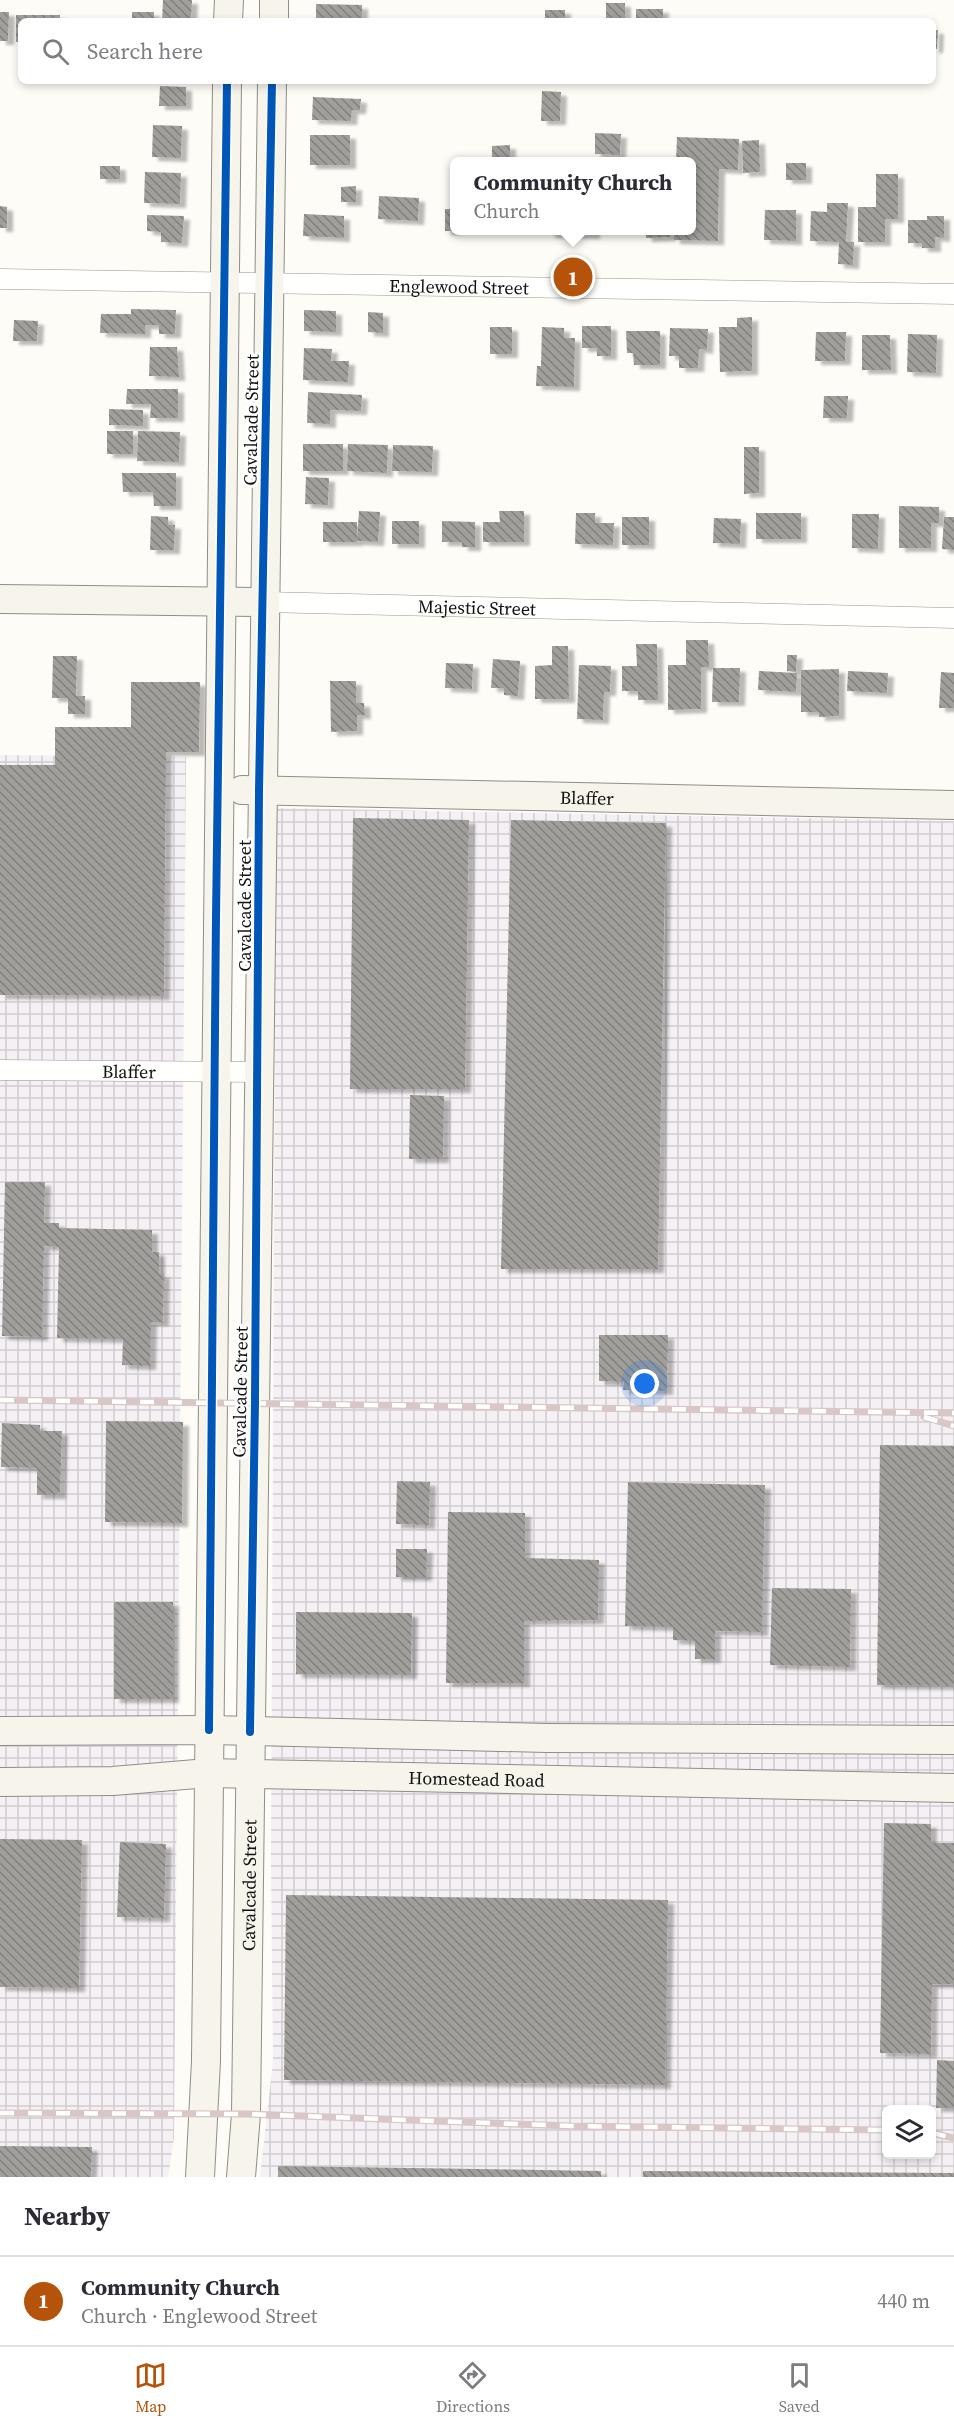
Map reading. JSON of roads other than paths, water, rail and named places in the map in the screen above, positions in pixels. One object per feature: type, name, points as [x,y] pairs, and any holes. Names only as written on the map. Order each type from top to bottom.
[{"type":"main road","points":[[228,18],[229,0]]},
{"type":"main road","points":[[274,0],[274,18]]},
{"type":"main road","name":"Cavalcade Street","points":[[200,2177],[206,2061],[213,1072],[219,790],[227,84]]},
{"type":"main road","name":"Cavalcade Street","points":[[242,2177],[246,2061],[260,790],[272,84]]},
{"type":"main road","name":"Majestic Street","points":[[0,598],[263,602]]},
{"type":"main road","name":"Blaffer","points":[[219,790],[954,805]]},
{"type":"main road","points":[[0,1731],[209,1730],[547,1738],[954,1740]]},
{"type":"main road","points":[[547,1738],[550,1782]]},
{"type":"main road","points":[[851,1784],[852,1740]]},
{"type":"main road","name":"Homestead Road","points":[[0,1782],[113,1781],[208,1773],[550,1782],[851,1784],[954,1788]]},
{"type":"main road","points":[[206,2061],[246,2061]]},
{"type":"street","name":"Englewood Street","points":[[0,279],[954,294]]},
{"type":"street","name":"Majestic Street","points":[[263,602],[954,618]]},
{"type":"street","name":"Blaffer","points":[[0,1070],[257,1072]]},
{"type":"railway","points":[[0,1400],[954,1413]]},
{"type":"railway","points":[[924,1417],[954,1426]]},
{"type":"railway","points":[[0,2113],[246,2114],[571,2126],[882,2130]]},
{"type":"railway","points":[[936,2134],[954,2138]]},
{"type":"place","name":"Community Church","points":[[573,277]]}]
